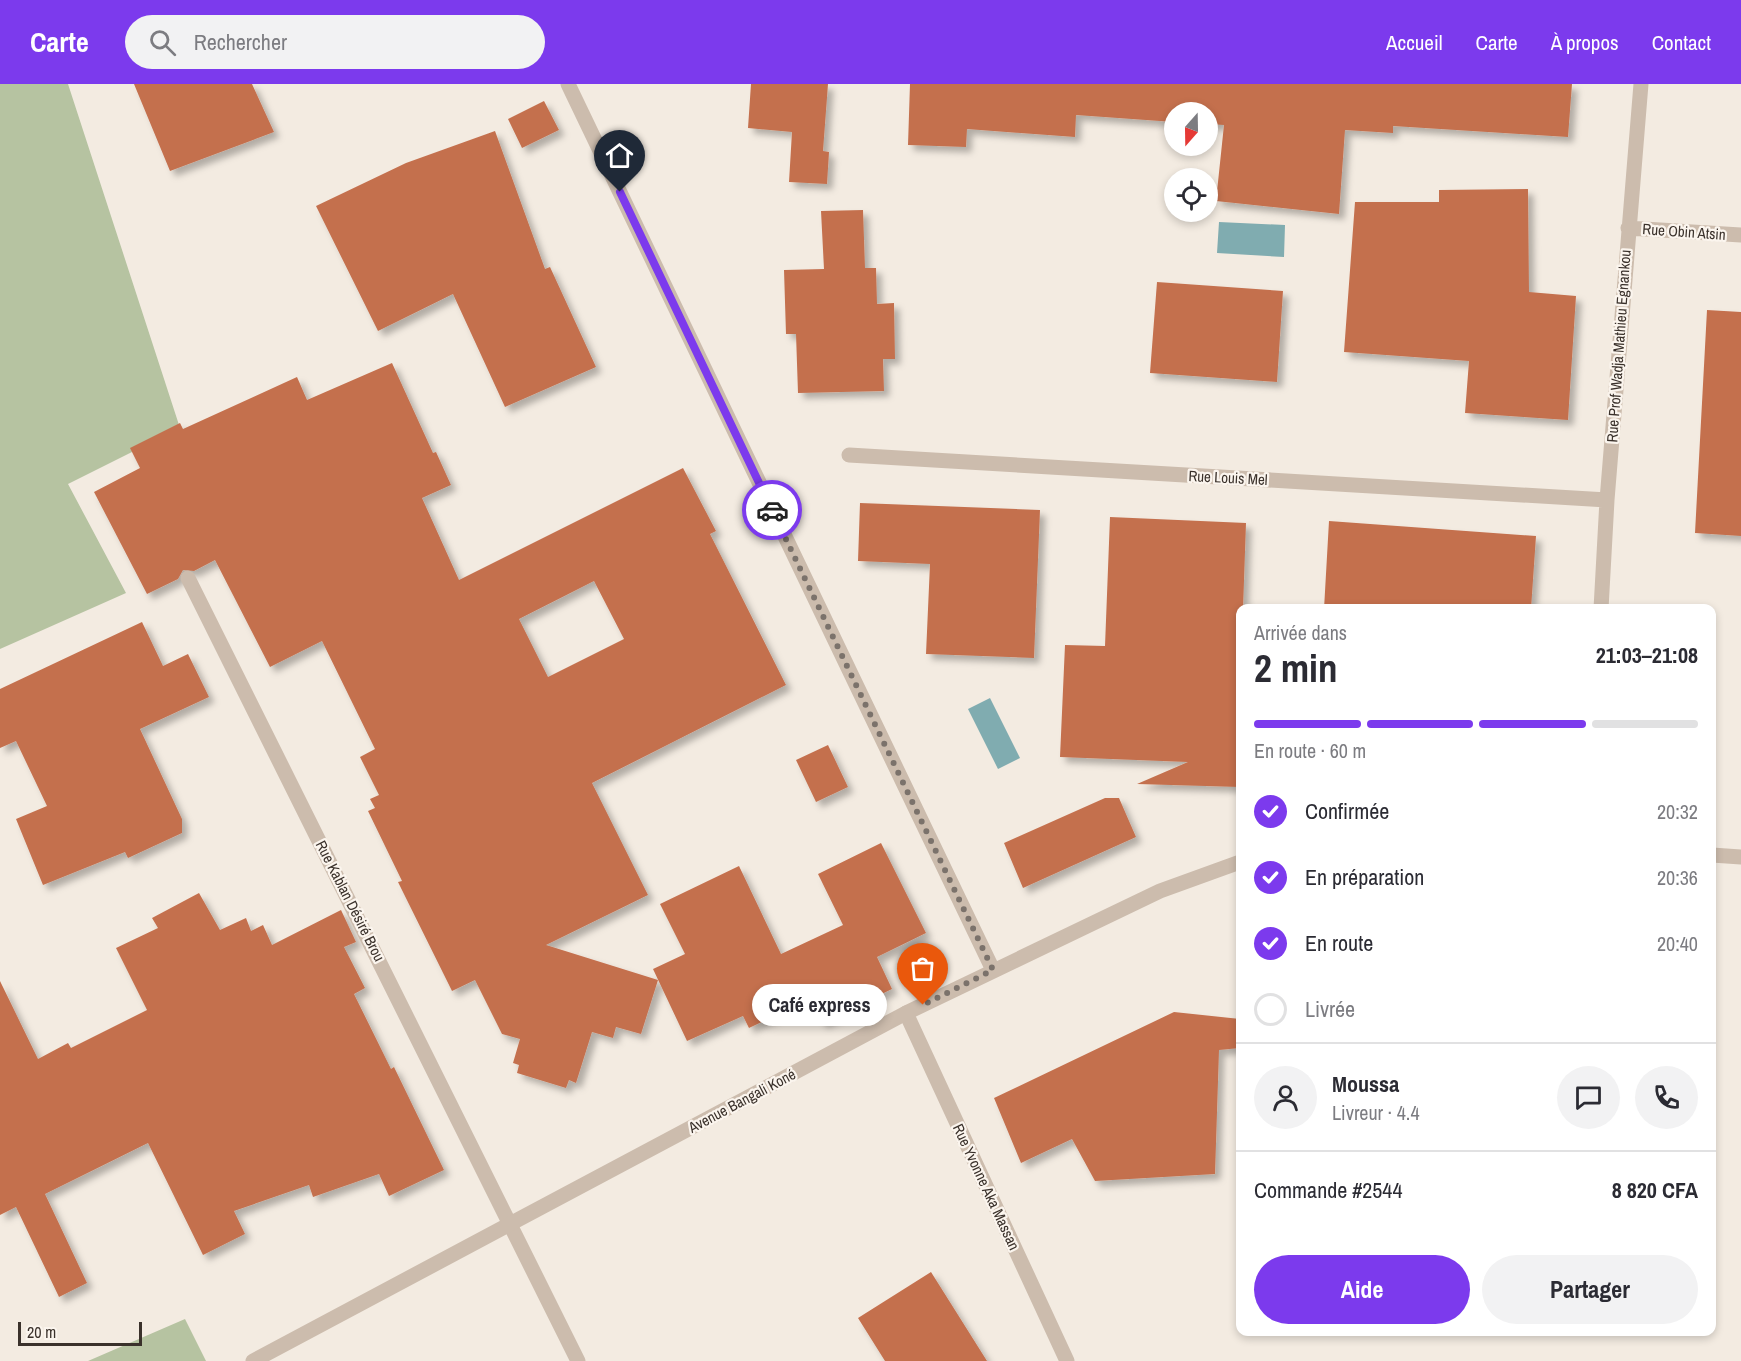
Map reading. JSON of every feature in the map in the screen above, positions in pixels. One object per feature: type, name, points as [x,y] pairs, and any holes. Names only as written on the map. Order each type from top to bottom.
[{"type":"street","points":[[568,84],[993,970]]},
{"type":"street","name":"Rue Prof Wadja Mathieu Egnankou","points":[[1601,604],[1607,500],[1641,84]]},
{"type":"street","name":"Rue Obin Atsin","points":[[1628,228],[1741,235]]},
{"type":"street","name":"Rue Louis Mel","points":[[849,455],[1607,500]]},
{"type":"street","name":"Rue Kablan Désiré Brou","points":[[188,578],[578,1361]]},
{"type":"street","points":[[1716,855],[1741,857]]},
{"type":"street","name":"Avenue Bangali Koné","points":[[253,1361],[906,1013],[1160,891],[1236,863]]},
{"type":"street","name":"Rue Yvonne Aka Massan","points":[[906,1013],[1067,1361]]},
{"type":"green space","points":[[0,84],[68,84],[180,428],[68,484],[126,593],[0,649]]},
{"type":"green space","points":[[185,1319],[206,1361],[88,1361]]},
{"type":"water","points":[[1219,222],[1285,225],[1284,257],[1217,253]]},
{"type":"water","points":[[990,698],[1020,758],[998,769],[968,709]]},
{"type":"building","points":[[134,84],[252,84],[274,132],[170,171]]},
{"type":"building","points":[[751,84],[828,84],[823,151],[829,152],[827,184],[789,182],[792,132],[748,128]]},
{"type":"building","points":[[910,84],[1572,84],[1568,137],[1393,126],[1393,133],[1345,130],[1339,214],[1218,201],[1224,125],[1218,125],[1218,102],[1164,102],[1164,121],[1076,115],[1075,137],[967,129],[966,147],[908,145]]},
{"type":"building","points":[[544,101],[559,130],[522,148],[508,119]]},
{"type":"building","points":[[495,131],[545,269],[550,267],[596,367],[505,407],[453,294],[378,331],[316,206],[406,163]]},
{"type":"building","points":[[1528,189],[1529,292],[1576,296],[1568,420],[1465,413],[1469,361],[1344,352],[1355,202],[1439,202],[1439,190]]},
{"type":"building","points":[[863,210],[865,268],[876,268],[877,304],[894,303],[895,359],[883,359],[884,391],[798,393],[796,334],[786,334],[784,270],[824,269],[821,211]]},
{"type":"building","points":[[1157,282],[1283,291],[1277,382],[1150,373]]},
{"type":"building","points":[[1707,310],[1741,312],[1741,536],[1695,533]]},
{"type":"building","points":[[392,363],[433,453],[436,452],[451,485],[422,498],[459,580],[683,468],[716,531],[710,534],[786,685],[592,783],[648,895],[546,945],[658,980],[641,1034],[616,1027],[613,1038],[592,1032],[576,1083],[569,1080],[566,1088],[517,1073],[519,1065],[513,1063],[520,1039],[502,1034],[475,980],[452,991],[398,882],[402,881],[368,811],[375,808],[370,799],[379,795],[360,757],[375,749],[322,641],[270,667],[215,560],[194,571],[183,570],[178,579],[147,594],[94,492],[140,468],[130,448],[180,423],[183,429],[297,377],[307,400]],"holes":[[[594,581],[624,639],[548,677],[519,619]]]},
{"type":"building","points":[[860,503],[1040,510],[1034,658],[926,654],[930,564],[858,561]]},
{"type":"building","points":[[1110,517],[1246,523],[1243,604],[1236,604],[1236,787],[1137,784],[1188,762],[1060,757],[1065,645],[1105,646]]},
{"type":"building","points":[[1329,521],[1536,536],[1531,604],[1324,604]]},
{"type":"building","points":[[142,622],[163,666],[188,654],[209,697],[140,729],[182,819],[182,833],[128,858],[125,852],[43,885],[16,819],[47,806],[16,741],[0,748],[0,689]]},
{"type":"building","points":[[828,745],[848,787],[816,802],[796,760]]},
{"type":"building","points":[[1105,798],[1119,798],[1136,837],[1023,888],[1004,843]]},
{"type":"building","points":[[881,843],[926,933],[877,957],[892,989],[822,1023],[810,999],[749,1028],[743,1016],[687,1041],[653,969],[685,954],[660,904],[739,866],[781,954],[843,925],[818,874]]},
{"type":"building","points":[[199,893],[220,930],[246,918],[251,931],[263,925],[272,945],[341,910],[356,942],[344,947],[365,988],[354,994],[391,1069],[394,1067],[444,1170],[389,1196],[379,1174],[313,1197],[309,1185],[234,1211],[245,1234],[203,1255],[148,1143],[45,1194],[87,1283],[59,1297],[16,1207],[0,1215],[0,981],[38,1059],[68,1043],[71,1048],[147,1010],[116,948],[158,928],[152,918]]},
{"type":"building","points":[[1174,1012],[1236,1019],[1236,1048],[1219,1050],[1215,1174],[1095,1181],[1072,1139],[1021,1163],[994,1098]]},
{"type":"building","points":[[931,1272],[987,1361],[885,1361],[858,1318]]},
{"type":"way so far","points":[[772,510],[993,970],[923,1005]]},
{"type":"place","name":"Café express","points":[[923,1005]]},
{"type":"route","points":[[620,192],[772,510]]}]
